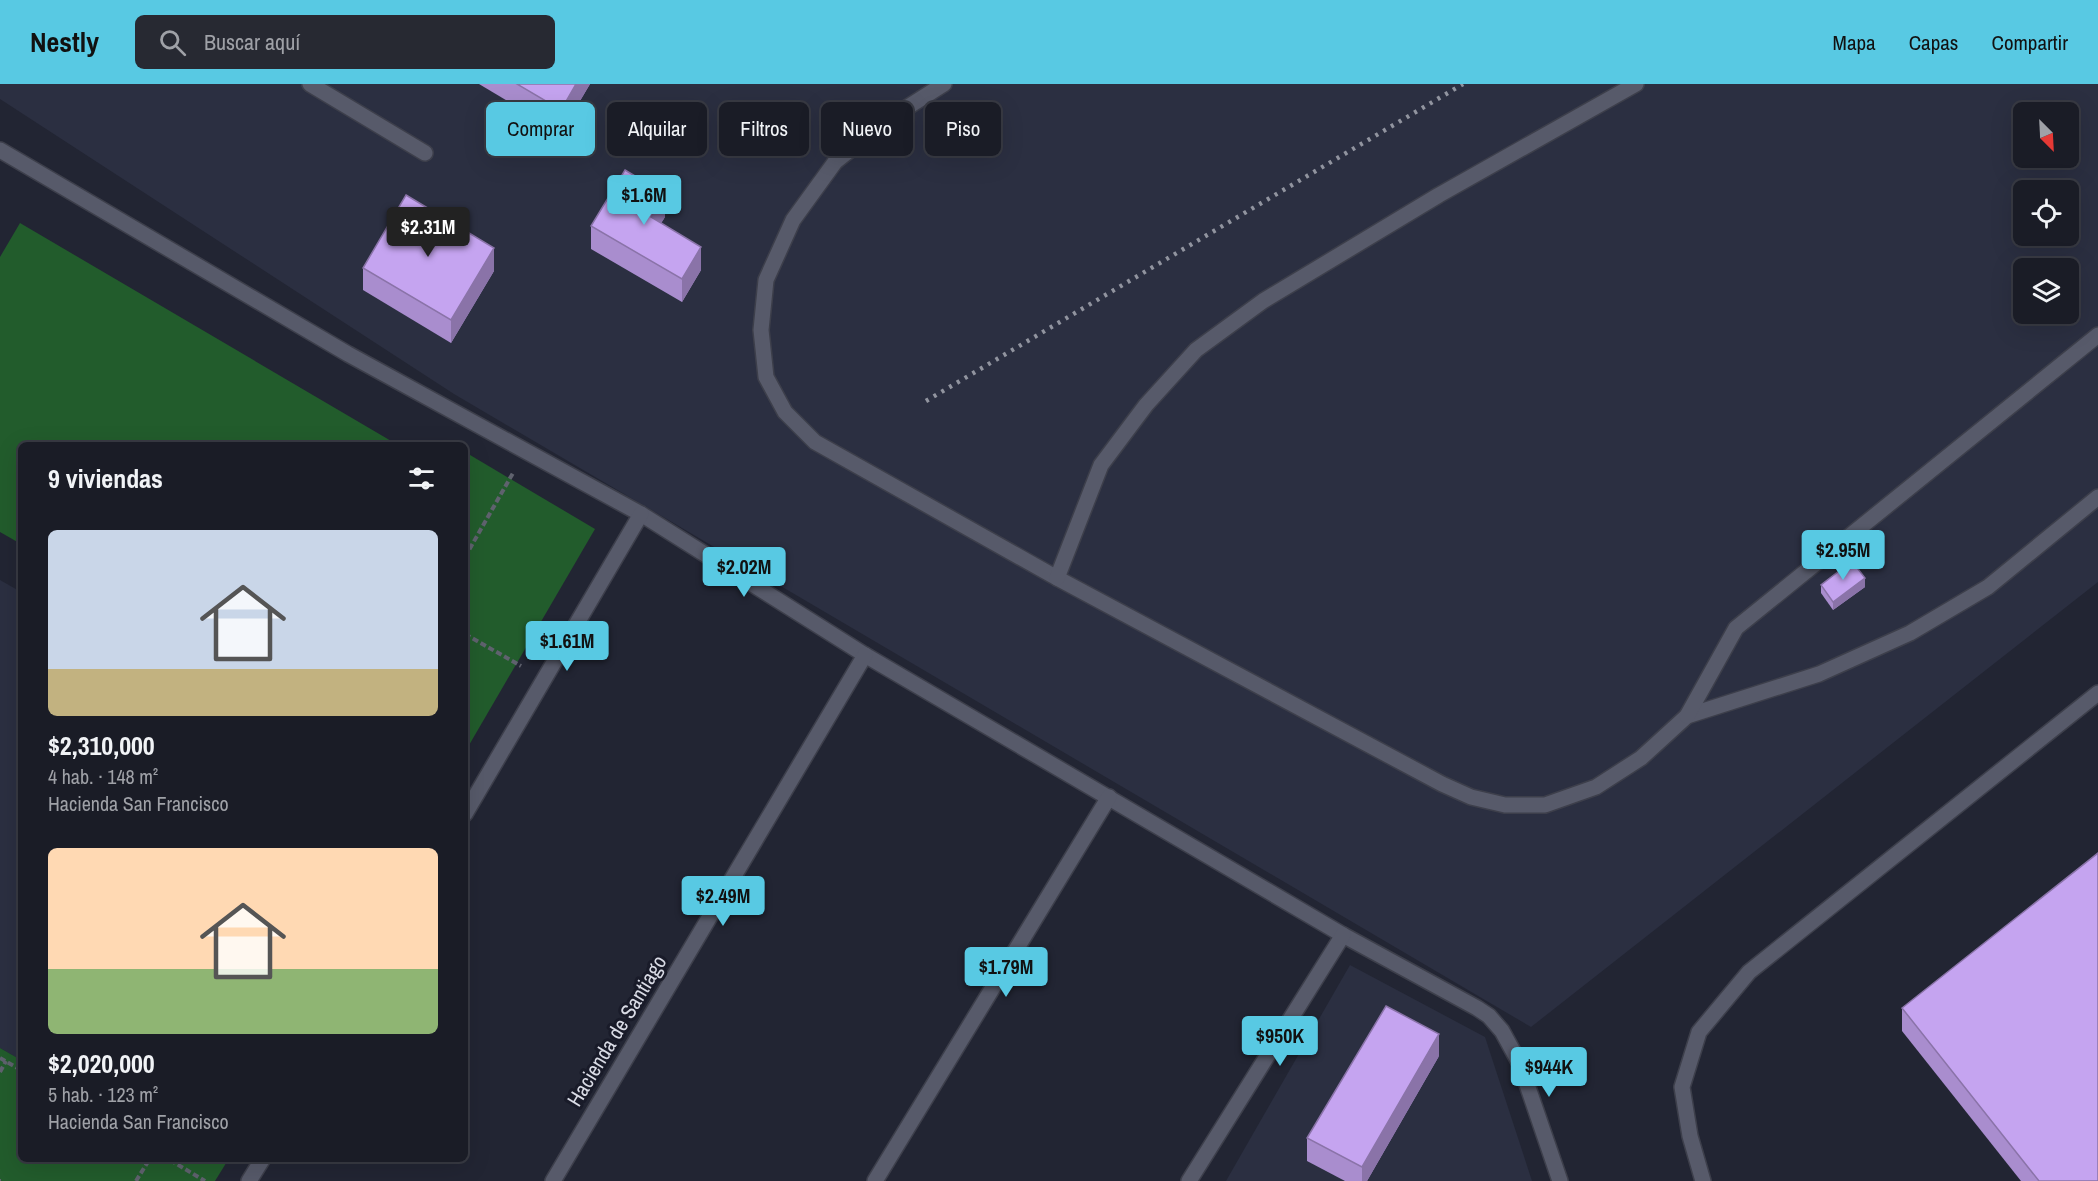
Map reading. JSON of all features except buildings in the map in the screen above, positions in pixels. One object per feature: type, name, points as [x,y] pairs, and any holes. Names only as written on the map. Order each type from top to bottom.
[{"type":"street","points":[[310,84],[425,153]]},
{"type":"street","points":[[944,84],[889,119],[835,162],[793,220],[766,280],[761,330],[765,377],[785,412],[815,442],[1057,578],[1442,784],[1505,806],[1545,805],[1596,787],[1641,758],[1687,716],[1737,628],[2098,335]]},
{"type":"street","points":[[1057,578],[1101,465],[1146,405],[1196,350],[1263,301],[1439,195],[1636,84]]},
{"type":"street","points":[[0,150],[348,354],[641,514],[865,655],[1343,934],[1477,1008],[1489,1016],[1502,1031],[1520,1064],[1560,1181]]},
{"type":"street","points":[[1687,716],[1819,674],[1910,633],[1988,587],[2098,497]]},
{"type":"street","points":[[468,809],[641,514]]},
{"type":"street","name":"Hacienda de Santiago","points":[[553,1181],[865,655]]},
{"type":"street","points":[[1703,1181],[1690,1136],[1682,1087],[1699,1032],[1749,972],[2098,693]]},
{"type":"street","points":[[874,1181],[1109,797]]},
{"type":"street","points":[[1189,1181],[1343,934]]},
{"type":"street","points":[[249,1181],[261,1162]]},
{"type":"path","points":[[503,467],[524,478]]},
{"type":"path","points":[[468,552],[513,472]]},
{"type":"path","points":[[468,636],[521,666]]},
{"type":"path","points":[[516,676],[527,656]]},
{"type":"path","points":[[0,1058],[18,1068]]},
{"type":"path","points":[[0,1072],[6,1061]]},
{"type":"path","points":[[136,1181],[147,1162]]},
{"type":"path","points":[[173,1162],[205,1181]]},
{"type":"shaded area","points":[[0,84],[2098,84],[2098,582],[1531,1027],[454,394],[0,99]]},
{"type":"shaded area","points":[[0,580],[18,590],[18,1058],[0,1048]]},
{"type":"shaded area","points":[[1350,965],[1485,1037],[1532,1181],[1226,1181]]},
{"type":"green space","points":[[20,223],[393,442],[18,442],[18,542],[0,532],[0,257]]},
{"type":"green space","points":[[468,454],[595,529],[468,747]]},
{"type":"green space","points":[[0,1048],[18,1058],[18,1162],[227,1162],[215,1181],[0,1181]]},
{"type":"railway","points":[[926,401],[1463,84]]}]
